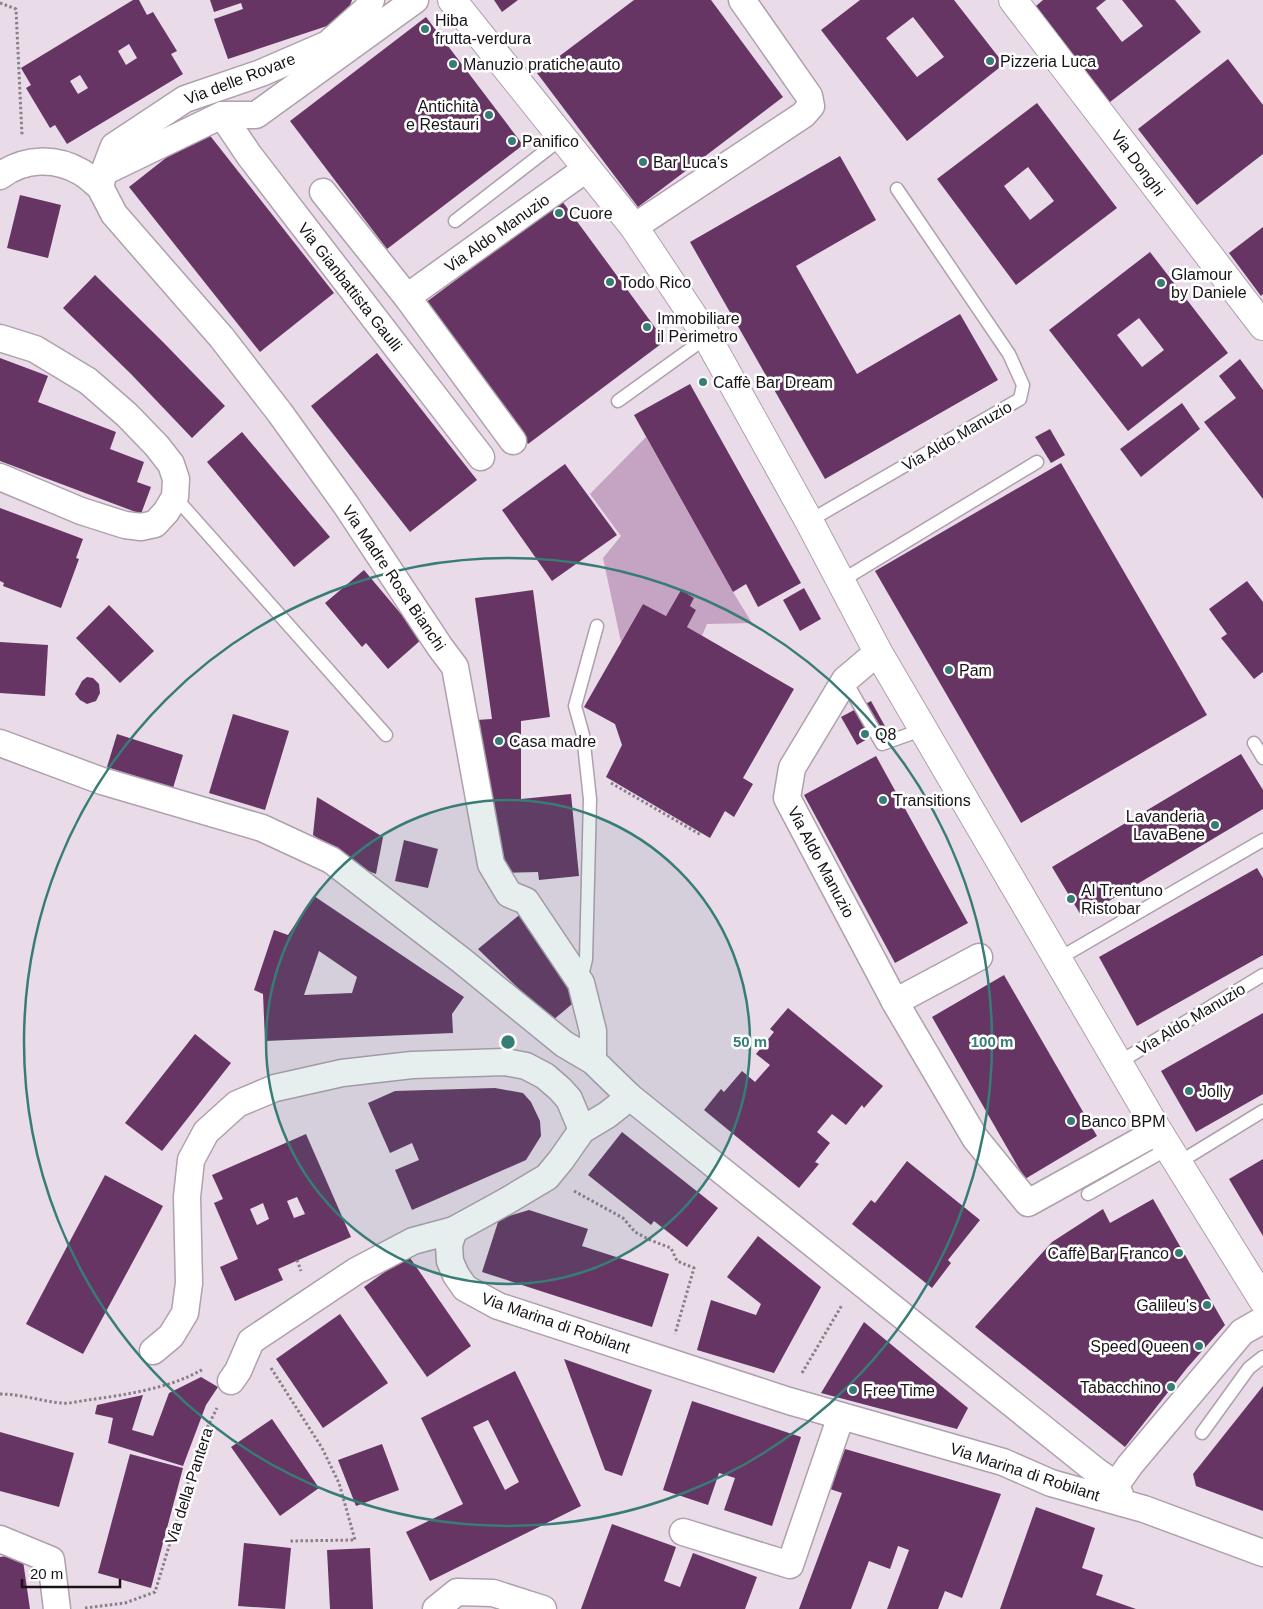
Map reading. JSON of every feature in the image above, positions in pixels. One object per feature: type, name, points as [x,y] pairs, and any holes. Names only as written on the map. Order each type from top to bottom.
[{"type":"street","name":"Via delle Rovare","points":[[102,179],[114,146],[185,99],[261,72],[328,44],[367,9],[371,0]]},
{"type":"street","points":[[0,176],[10,168],[23,163],[43,161],[61,164],[102,179],[222,115],[256,115],[415,0]]},
{"type":"street","name":"Via Aldo Manuzio","points":[[452,0],[634,227],[707,337],[809,521],[878,652],[1118,1063],[1262,1303]]},
{"type":"street","points":[[634,227],[803,115],[811,106],[810,96],[742,0]]},
{"type":"street","name":"Via Donghi","points":[[1013,0],[1263,326]]},
{"type":"street","name":"Via Gianbattista Gaulli","points":[[222,115],[249,155],[481,457]]},
{"type":"street","name":"Via Aldo Manuzio","points":[[407,297],[586,169]]},
{"type":"street","name":"Via Madre Rosa Bianchi","points":[[102,179],[114,214],[222,338],[280,413],[346,505],[455,667],[491,864],[509,894],[526,901],[581,983],[593,1031],[593,1061]]},
{"type":"street","points":[[323,192],[407,297],[512,441]]},
{"type":"street","points":[[0,338],[35,349],[88,381],[127,415],[157,446],[171,464],[176,479],[175,497],[166,512],[155,524],[141,527],[125,526],[0,477]]},
{"type":"street","name":"Via Aldo Manuzio","points":[[878,652],[845,680],[792,768],[787,798],[895,1002],[975,1138],[1028,1203],[1168,1147]]},
{"type":"street","points":[[0,743],[102,781],[262,828],[331,860],[461,960],[564,1044],[593,1061],[630,1097],[1096,1471],[1120,1494],[1130,1465],[1242,1332],[1262,1303]]},
{"type":"street","points":[[895,1002],[979,956]]},
{"type":"street","points":[[153,1351],[171,1336],[185,1313],[189,1283],[187,1196],[191,1160],[206,1132],[237,1104],[274,1088],[342,1074],[412,1065],[505,1062],[526,1066],[545,1076],[560,1089],[569,1099],[582,1130]]},
{"type":"street","points":[[231,1381],[238,1371],[251,1341],[356,1272],[412,1241],[454,1230],[547,1177],[582,1130],[607,1115],[630,1097]]},
{"type":"street","name":"Via Marina di Robilant","points":[[454,1230],[448,1246],[450,1261],[460,1282],[474,1295],[498,1306],[841,1416],[1003,1462],[1077,1492],[1120,1494],[1263,1553]]},
{"type":"street","points":[[683,1532],[790,1565],[841,1416]]},
{"type":"street","points":[[0,1539],[51,1560],[57,1609]]},
{"type":"street","points":[[436,1609],[457,1592],[493,1593],[543,1609]]},
{"type":"lane","points":[[455,221],[562,138]]},
{"type":"lane","name":"Via Aldo Manuzio","points":[[809,521],[1020,399],[1024,385],[1009,354],[897,190]]},
{"type":"lane","points":[[618,401],[707,337]]},
{"type":"lane","points":[[841,581],[1037,462]]},
{"type":"lane","points":[[175,497],[386,735]]},
{"type":"lane","name":"Via Madre Rosa Bianchi","points":[[581,983],[586,959],[590,800],[583,735],[575,706],[597,626]]},
{"type":"lane","points":[[845,680],[882,744],[924,729]]},
{"type":"lane","points":[[1254,743],[1263,758]]},
{"type":"lane","points":[[1058,959],[1263,840]]},
{"type":"lane","name":"Via Aldo Manuzio","points":[[1118,1063],[1263,975]]},
{"type":"lane","name":"Via Aldo Manuzio","points":[[1088,1194],[1168,1147],[1263,1111]]},
{"type":"lane","points":[[1202,1433],[1249,1368],[1263,1357]]},
{"type":"path","points":[[0,3],[16,8],[23,163]]},
{"type":"path","points":[[614,785],[701,835]]},
{"type":"path","points":[[575,1191],[623,1218],[635,1232],[672,1248],[677,1261],[694,1268],[689,1290],[666,1361]]},
{"type":"path","points":[[802,1372],[838,1311]]},
{"type":"path","points":[[253,1340],[322,1448],[339,1483],[354,1540],[290,1541]]},
{"type":"path","points":[[0,1394],[15,1394],[63,1404],[161,1386],[196,1374],[204,1369]]},
{"type":"path","name":"Via della Pantera","points":[[77,1609],[125,1603],[155,1592],[202,1438],[231,1381]]},
{"type":"shaded area","points":[[646,437],[752,623],[707,624],[702,636],[687,627],[696,610],[690,606],[694,598],[681,590],[666,616],[643,604],[621,642],[603,558],[621,536],[590,494]]},
{"type":"building","points":[[133,0],[139,0],[147,15],[153,12],[177,51],[171,54],[183,74],[67,144],[55,125],[50,128],[26,88],[31,85],[21,68]],"holes":[[[129,44],[137,58],[126,65],[118,51]],[[80,75],[88,88],[78,94],[70,81]]]},
{"type":"building","points":[[210,0],[352,0],[347,14],[327,26],[228,59],[214,19],[243,9],[241,3],[214,12]]},
{"type":"building","points":[[494,0],[518,0],[502,12]]},
{"type":"building","points":[[634,0],[711,0],[783,97],[638,207],[537,73]]},
{"type":"building","points":[[860,0],[954,0],[1004,64],[907,141],[821,30]],"holes":[[[913,17],[944,57],[917,77],[886,38]]]},
{"type":"building","points":[[1043,0],[1106,0],[1096,8],[1122,42],[1143,26],[1122,0],[1175,0],[1201,32],[1110,102],[1036,6]]},
{"type":"building","points":[[426,17],[523,145],[387,249],[290,121]]},
{"type":"building","points":[[1228,59],[1263,105],[1263,154],[1197,205],[1138,129]]},
{"type":"building","points":[[1037,103],[1117,208],[1016,285],[937,179]],"holes":[[[1028,167],[1054,201],[1030,220],[1004,186]]]},
{"type":"building","points":[[204,128],[334,293],[260,352],[129,187]]},
{"type":"building","points":[[840,156],[876,220],[796,266],[857,374],[960,314],[998,380],[825,479],[690,242]]},
{"type":"building","points":[[20,195],[61,205],[48,258],[7,248]]},
{"type":"building","points":[[562,201],[665,341],[528,444],[425,303]]},
{"type":"building","points":[[1263,227],[1263,294],[1261,296],[1229,253]]},
{"type":"building","points":[[1150,252],[1228,353],[1128,431],[1049,330]],"holes":[[[1139,318],[1164,350],[1142,367],[1117,335]]]},
{"type":"building","points":[[95,275],[225,406],[192,438],[131,374],[63,308]]},
{"type":"building","points":[[377,353],[477,480],[410,532],[311,406]]},
{"type":"building","points":[[0,358],[48,376],[38,402],[116,432],[110,449],[144,462],[137,482],[151,487],[141,514],[0,461]]},
{"type":"building","points":[[1240,359],[1263,390],[1263,499],[1204,422],[1236,398],[1219,376]]},
{"type":"building","points":[[690,384],[801,583],[758,607],[746,584],[733,592],[634,415]]},
{"type":"building","points":[[1182,403],[1200,429],[1141,477],[1120,449]]},
{"type":"building","points":[[1050,429],[1065,455],[1051,463],[1035,437]]},
{"type":"building","points":[[242,432],[330,537],[294,567],[207,462]]},
{"type":"building","points":[[1061,463],[1207,715],[1021,823],[875,571]]},
{"type":"building","points":[[565,464],[617,535],[552,581],[502,510]]},
{"type":"building","points":[[0,508],[83,539],[76,558],[79,559],[61,608],[3,586],[4,583],[0,581]]},
{"type":"building","points":[[364,570],[422,639],[388,669],[366,643],[362,647],[325,603]]},
{"type":"building","points":[[1247,581],[1263,602],[1263,672],[1254,679],[1221,638],[1227,634],[1209,609]]},
{"type":"building","points":[[804,588],[821,619],[800,631],[783,600]]},
{"type":"building","name":"Casa madre","points":[[533,590],[550,717],[521,721],[521,799],[571,794],[579,876],[539,880],[538,872],[499,873],[476,720],[492,719],[475,598]]},
{"type":"building","points":[[681,590],[694,598],[690,606],[696,610],[687,627],[794,689],[743,778],[753,784],[734,817],[725,811],[710,838],[606,777],[622,745],[615,724],[584,707],[643,604],[666,616]]},
{"type":"building","points":[[109,605],[154,651],[120,683],[76,638]]},
{"type":"building","points":[[0,642],[48,645],[45,696],[0,693]]},
{"type":"building","points":[[87,677],[93,678],[99,684],[100,693],[96,701],[87,704],[75,694],[82,681]]},
{"type":"building","points":[[871,701],[886,728],[857,745],[841,717]]},
{"type":"building","points":[[233,714],[289,731],[265,810],[209,793]]},
{"type":"building","points":[[117,734],[183,755],[173,788],[107,767]]},
{"type":"building","points":[[1241,754],[1263,790],[1263,809],[1082,917],[1052,867]]},
{"type":"building","points":[[876,756],[968,923],[895,963],[804,795]]},
{"type":"building","points":[[317,797],[383,837],[376,874],[363,869],[313,835]]},
{"type":"building","points":[[404,840],[438,849],[428,888],[395,881]]},
{"type":"building","points":[[1257,868],[1263,878],[1263,955],[1137,1026],[1099,957]]},
{"type":"building","points":[[314,896],[464,997],[452,1014],[453,1033],[265,1041],[263,994],[254,990],[274,930],[288,935]],"holes":[[[319,951],[357,977],[352,993],[304,995]]]},
{"type":"building","points":[[523,912],[578,999],[552,1021],[478,949]]},
{"type":"building","points":[[1004,975],[1097,1136],[1025,1179],[932,1017]]},
{"type":"building","points":[[788,1008],[883,1086],[864,1108],[862,1105],[846,1125],[832,1114],[817,1132],[830,1143],[815,1162],[819,1164],[799,1188],[704,1110],[721,1089],[724,1092],[742,1071],[755,1082],[770,1065],[756,1054],[774,1032],[770,1029]]},
{"type":"building","points":[[1263,1013],[1263,1094],[1196,1132],[1161,1071]]},
{"type":"building","points":[[195,1034],[231,1063],[162,1151],[125,1123]]},
{"type":"building","points":[[495,1088],[523,1093],[531,1102],[540,1121],[541,1136],[526,1160],[412,1210],[395,1170],[419,1160],[412,1143],[390,1153],[368,1103],[395,1091]]},
{"type":"building","points":[[622,1132],[718,1208],[687,1247],[654,1221],[651,1225],[588,1175]]},
{"type":"building","points":[[306,1134],[351,1237],[278,1269],[283,1280],[235,1301],[220,1267],[238,1259],[214,1203],[223,1199],[212,1175]],"holes":[[[297,1197],[305,1214],[294,1218],[287,1201]],[[263,1203],[269,1219],[257,1225],[250,1209]]]},
{"type":"building","points":[[1263,1159],[1263,1236],[1229,1179]]},
{"type":"building","points":[[907,1161],[980,1220],[948,1260],[951,1263],[932,1288],[852,1224],[871,1200],[875,1203]]},
{"type":"building","points":[[105,1175],[163,1206],[83,1354],[26,1324]]},
{"type":"building","points":[[1153,1199],[1225,1325],[1187,1368],[1125,1447],[975,1327],[1052,1242],[1103,1209],[1110,1223]]},
{"type":"building","points":[[529,1210],[588,1229],[582,1246],[669,1274],[652,1327],[482,1272],[499,1219]]},
{"type":"building","points":[[758,1236],[821,1287],[774,1373],[697,1350],[711,1300],[756,1315],[761,1304],[727,1277]]},
{"type":"building","points":[[408,1255],[471,1346],[427,1377],[364,1287]]},
{"type":"building","points":[[340,1314],[388,1383],[323,1428],[276,1359]]},
{"type":"building","points":[[864,1322],[968,1408],[957,1429],[821,1393]]},
{"type":"building","points":[[564,1359],[652,1390],[622,1476],[605,1470]]},
{"type":"building","points":[[515,1371],[581,1506],[430,1581],[406,1532],[463,1504],[421,1418]],"holes":[[[488,1420],[519,1482],[505,1490],[473,1427]]]},
{"type":"building","points":[[201,1377],[218,1387],[206,1405],[183,1466],[108,1443],[113,1418],[95,1414],[97,1405],[143,1395],[132,1430],[153,1436],[169,1393]]},
{"type":"building","points":[[1263,1386],[1263,1511],[1196,1486],[1193,1474]]},
{"type":"building","points":[[692,1401],[801,1437],[772,1526],[724,1510],[735,1478],[719,1473],[708,1505],[663,1490]]},
{"type":"building","points":[[272,1419],[319,1488],[280,1516],[231,1447]]},
{"type":"building","points":[[0,1432],[74,1453],[59,1507],[0,1491]]},
{"type":"building","points":[[382,1444],[399,1490],[356,1506],[338,1460]]},
{"type":"building","points":[[845,1449],[1001,1494],[962,1598],[945,1591],[938,1609],[887,1609],[909,1550],[898,1546],[890,1569],[869,1561],[851,1609],[799,1609],[842,1493],[830,1489]]},
{"type":"building","points":[[130,1454],[183,1468],[151,1588],[98,1573]]},
{"type":"building","points":[[1036,1507],[1095,1528],[1082,1568],[1103,1575],[1096,1595],[1136,1609],[1000,1609]]},
{"type":"building","points":[[612,1524],[676,1547],[664,1581],[680,1587],[693,1553],[757,1577],[745,1609],[581,1609]]},
{"type":"building","points":[[244,1543],[291,1548],[285,1609],[238,1606]]},
{"type":"building","points":[[370,1548],[373,1609],[330,1609],[327,1550]]},
{"type":"building","points":[[22,1554],[30,1609],[0,1609],[0,1557]]},
{"type":"place","name":"Hiba frutta-verdura","points":[[425,29]]},
{"type":"place","name":"Pizzeria Luca","points":[[990,61]]},
{"type":"place","name":"Manuzio pratiche auto","points":[[453,64]]},
{"type":"place","name":"Antichità e Restauri","points":[[489,115]]},
{"type":"place","name":"Panifico","points":[[512,141]]},
{"type":"place","name":"Bar Luca's","points":[[643,162]]},
{"type":"place","name":"Cuore","points":[[559,213]]},
{"type":"place","name":"Todo Rico","points":[[610,282]]},
{"type":"place","name":"Glamour by Daniele","points":[[1161,283]]},
{"type":"place","name":"Immobiliare il Perimetro","points":[[647,327]]},
{"type":"place","name":"Caffè Bar Dream","points":[[703,382]]},
{"type":"place","name":"Pam","points":[[949,670]]},
{"type":"place","name":"Q8","points":[[865,734]]},
{"type":"place","name":"Casa madre","points":[[499,741]]},
{"type":"place","name":"Transitions","points":[[883,800]]},
{"type":"place","name":"Lavanderia LavaBene","points":[[1215,825]]},
{"type":"place","name":"Al Trentuno Ristobar","points":[[1071,899]]},
{"type":"place","name":"Jolly","points":[[1189,1091]]},
{"type":"place","name":"Banco BPM","points":[[1071,1121]]},
{"type":"place","name":"Caffè Bar Franco","points":[[1179,1253]]},
{"type":"place","name":"Galileu's","points":[[1207,1305]]},
{"type":"place","name":"Speed Queen","points":[[1199,1346]]},
{"type":"place","name":"Tabacchino","points":[[1171,1387]]},
{"type":"place","name":"Free Time","points":[[853,1390]]}]
